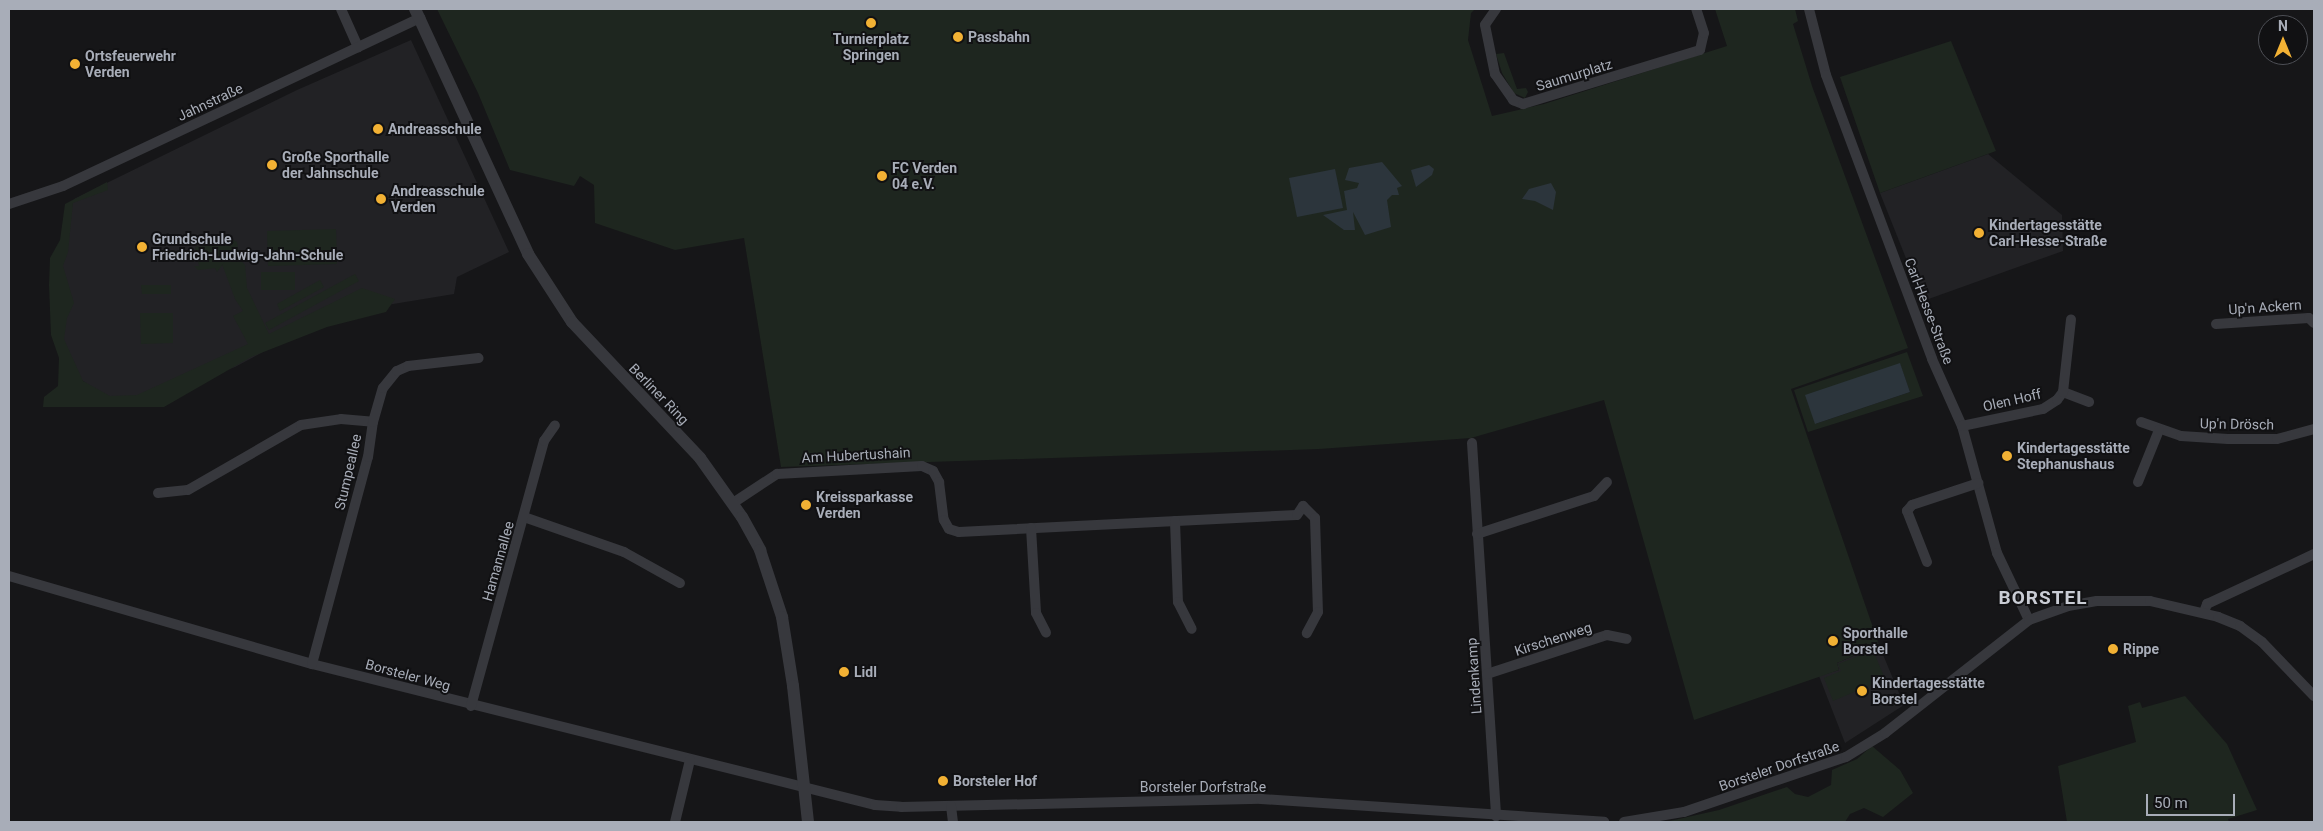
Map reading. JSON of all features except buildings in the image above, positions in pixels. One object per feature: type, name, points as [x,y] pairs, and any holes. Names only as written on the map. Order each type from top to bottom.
[{"type":"street","points":[[341,9],[358,47]]},
{"type":"street","name":"Saumurplatz","points":[[1496,9],[1485,25],[1495,74],[1513,100],[1523,104],[1700,50],[1704,33],[1696,9]]},
{"type":"street","name":"Carl-Hesse-Straße","points":[[1809,9],[1826,75],[1932,359],[1962,426],[1997,554],[2029,620]]},
{"type":"street","name":"Jahnstraße","points":[[9,204],[80,178],[358,47],[417,13]]},
{"type":"street","name":"Berliner Ring","points":[[417,13],[528,254],[572,322],[700,458],[734,504],[760,550],[782,617],[793,686],[808,822]]},
{"type":"street","name":"Up'n Ackern","points":[[2216,324],[2309,318],[2314,323]]},
{"type":"street","points":[[2071,319],[2062,392],[2089,402]]},
{"type":"street","name":"Stumpeallee","points":[[312,664],[368,457],[373,422],[383,388],[397,371],[428,362],[479,358]]},
{"type":"street","name":"Olen Hoff","points":[[1962,426],[2043,409],[2062,392]]},
{"type":"street","points":[[158,493],[188,490],[301,425],[341,419],[373,422]]},
{"type":"street","name":"Up'n Drösch","points":[[2141,422],[2180,436],[2277,439],[2314,429]]},
{"type":"street","name":"Hamannallee","points":[[471,706],[544,441],[555,425]]},
{"type":"street","points":[[2138,482],[2159,430]]},
{"type":"street","name":"Lindenkamp","points":[[1472,443],[1496,816]]},
{"type":"street","name":"Am Hubertushain","points":[[734,504],[777,474],[922,466],[933,471],[939,482],[944,520],[949,529],[959,532],[1297,516],[1303,506],[1315,518],[1318,612],[1307,633]]},
{"type":"street","points":[[1477,534],[1594,496],[1607,482]]},
{"type":"street","points":[[1927,562],[1907,511],[1912,505],[1978,483]]},
{"type":"street","points":[[524,517],[624,552],[680,583]]},
{"type":"street","points":[[1175,521],[1178,602],[1192,629]]},
{"type":"street","points":[[1031,528],[1036,613],[1046,633]]},
{"type":"street","points":[[2204,612],[2207,604],[2314,554]]},
{"type":"street","name":"Borsteler Weg","points":[[9,576],[312,664],[471,706],[804,788]]},
{"type":"street","name":"Borsteler Dorfstraße","points":[[1624,822],[1692,810],[1846,757],[1934,696],[2029,620],[2060,608],[2097,601],[2150,601],[2204,612],[2240,626],[2262,642],[2314,696]]},
{"type":"street","name":"Kirschenweg","points":[[1488,674],[1607,635],[1627,639]]},
{"type":"street","points":[[675,822],[690,760]]},
{"type":"street","name":"Borsteler Dorfstraße","points":[[804,788],[874,805],[951,806],[1251,799],[1604,822]]},
{"type":"street","points":[[951,806],[953,822]]},
{"type":"shaded area","points":[[437,9],[1475,9],[1471,13],[1468,40],[1492,116],[1544,104],[1727,46],[1715,9],[1795,9],[1798,21],[1793,24],[1812,86],[1908,348],[1791,389],[1879,645],[1837,663],[1839,670],[1694,720],[1604,400],[1471,438],[1319,449],[781,467],[744,238],[675,250],[595,223],[594,185],[580,176],[574,186],[510,170],[478,93]]},
{"type":"shaded area","points":[[411,40],[509,252],[457,277],[454,294],[381,306],[289,338],[235,367],[165,392],[110,403],[66,367],[55,276],[74,199],[297,90]]},
{"type":"shaded area","points":[[1951,41],[1996,151],[1880,193],[1840,77]]},
{"type":"shaded area","points":[[1504,53],[1517,89],[1526,88],[1528,92],[1525,98],[1514,93],[1502,73],[1496,54]]},
{"type":"shaded area","name":"Kindertagesstätte Carl-Hesse-Straße","points":[[1988,154],[2062,215],[2063,251],[1923,301],[1880,193]]},
{"type":"shaded area","points":[[1382,162],[1402,186],[1397,188],[1399,195],[1392,195],[1387,200],[1391,227],[1365,235],[1353,212],[1355,230],[1344,230],[1323,215],[1347,210],[1344,191],[1357,188],[1359,183],[1345,180],[1349,168]]},
{"type":"shaded area","points":[[1429,165],[1434,169],[1432,175],[1416,187],[1411,170]]},
{"type":"shaded area","points":[[1335,169],[1343,208],[1297,217],[1289,178]]},
{"type":"shaded area","points":[[107,182],[108,190],[73,203],[68,252],[63,266],[74,303],[67,318],[64,339],[83,381],[110,396],[137,395],[248,344],[233,316],[243,311],[235,299],[222,264],[234,252],[245,265],[247,288],[269,334],[362,288],[395,299],[386,312],[327,327],[251,357],[164,407],[43,407],[44,397],[58,386],[59,358],[51,335],[50,258],[60,240],[65,204]]},
{"type":"shaded area","points":[[1551,183],[1556,192],[1553,210],[1535,201],[1522,199],[1529,189]]},
{"type":"shaded area","points":[[336,229],[337,264],[268,266],[267,231]]},
{"type":"shaded area","points":[[228,237],[237,242],[239,254],[233,251],[217,272],[215,268],[198,270],[194,266],[199,266],[195,247],[213,245]]},
{"type":"shaded area","points":[[261,272],[295,272],[295,290],[261,290]]},
{"type":"shaded area","points":[[355,274],[359,281],[269,330],[265,323]]},
{"type":"shaded area","points":[[320,280],[324,287],[280,311],[277,304]]},
{"type":"shaded area","points":[[141,285],[171,285],[171,294],[142,294]]},
{"type":"shaded area","points":[[140,313],[173,313],[173,343],[141,344]]},
{"type":"shaded area","points":[[1907,352],[1923,396],[1808,432],[1794,390]],"holes":[[[1900,364],[1910,392],[1815,424]]]},
{"type":"shaded area","points":[[1900,363],[1910,392],[1815,424],[1805,395]]},
{"type":"shaded area","name":"Kindertagesstätte Borstel","points":[[1879,645],[1904,705],[1845,743],[1819,676],[1839,670],[1837,663]]},
{"type":"shaded area","points":[[1873,650],[1885,679],[1833,701],[1824,678],[1841,671],[1838,664]]},
{"type":"shaded area","points":[[2185,696],[2227,744],[2257,810],[2228,819],[2229,822],[2067,822],[2058,766],[2136,742],[2128,706],[2140,702],[2142,708]]},
{"type":"shaded area","points":[[1872,746],[1900,770],[1913,793],[1883,817],[1864,808],[1850,814],[1845,822],[1665,822],[1719,810],[1787,787],[1795,794],[1808,797],[1831,785],[1832,770],[1857,759]]},
{"type":"place","name":"Turnierplatz Springen","points":[[871,23]]},
{"type":"place","name":"Passbahn","points":[[958,37]]},
{"type":"place","name":"Ortsfeuerwehr Verden","points":[[75,64]]},
{"type":"place","name":"Andreasschule","points":[[378,129]]},
{"type":"place","name":"Große Sporthalle der Jahnschule","points":[[272,165]]},
{"type":"place","name":"FC Verden 04 e.V.","points":[[882,176]]},
{"type":"place","name":"Andreasschule Verden","points":[[381,199]]},
{"type":"place","name":"Kindertagesstätte Carl-Hesse-Straße","points":[[1979,233]]},
{"type":"place","name":"Grundschule Friedrich-Ludwig-Jahn-Schule","points":[[142,247]]},
{"type":"place","name":"Kindertagesstätte Stephanushaus","points":[[2007,456]]},
{"type":"place","name":"Kreissparkasse Verden","points":[[806,505]]},
{"type":"place","name":"Sporthalle Borstel","points":[[1833,641]]},
{"type":"place","name":"Rippe","points":[[2113,649]]},
{"type":"place","name":"Lidl","points":[[844,672]]},
{"type":"place","name":"Kindertagesstätte Borstel","points":[[1862,691]]},
{"type":"place","name":"Borsteler Hof","points":[[943,781]]},
{"type":"district","name":"BORSTEL","points":[[2043,598]]}]
